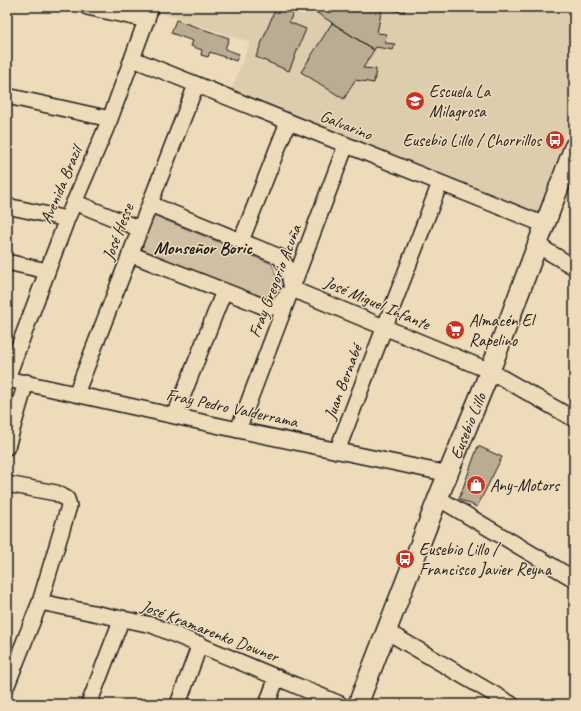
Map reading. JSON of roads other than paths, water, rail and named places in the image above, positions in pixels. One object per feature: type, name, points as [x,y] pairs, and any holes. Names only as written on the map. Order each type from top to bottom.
[{"type":"street","points":[[87,7],[149,13]]},
{"type":"street","name":"Avenida Brazil","points":[[7,379],[67,219],[110,119],[133,60],[149,13]]},
{"type":"street","name":"Galvarino","points":[[133,60],[544,225]]},
{"type":"street","name":"José Hesse","points":[[76,394],[196,85]]},
{"type":"street","points":[[7,96],[110,119]]},
{"type":"street","points":[[241,241],[288,122]]},
{"type":"street","name":"Fray Gregorio Acuña","points":[[238,430],[346,145]]},
{"type":"street","name":"Eusebio Lillo","points":[[358,704],[438,498],[490,371],[574,147]]},
{"type":"street","name":"Juan Bernabé","points":[[337,451],[440,183]]},
{"type":"street","points":[[74,202],[140,229]]},
{"type":"street","points":[[130,254],[265,308],[277,308],[292,289],[288,269],[280,257],[150,204]]},
{"type":"street","points":[[7,206],[67,219]]},
{"type":"street","points":[[537,245],[574,267]]},
{"type":"street","points":[[7,262],[47,271]]},
{"type":"street","name":"José Miguel Infante","points":[[292,289],[490,371],[574,419]]},
{"type":"street","points":[[175,415],[224,291]]},
{"type":"street","name":"Fray Pedro Valderrama","points":[[7,379],[238,430],[449,474]]},
{"type":"street","points":[[7,447],[26,382]]},
{"type":"street","points":[[7,484],[56,493],[67,499],[69,506],[68,514],[40,602],[7,685]]},
{"type":"street","points":[[438,498],[574,579]]},
{"type":"street","name":"José Kramarenko Downer","points":[[40,602],[152,625],[340,704]]},
{"type":"street","points":[[89,704],[122,618]]},
{"type":"street","points":[[386,631],[511,704]]},
{"type":"street","points":[[178,704],[200,644]]},
{"type":"street","points":[[267,704],[278,677]]},
{"type":"place","name":"Escuela La Milagrosa","points":[[415,101]]},
{"type":"place","name":"Eusebio Lillo / Chorrillos","points":[[555,140]]},
{"type":"place","name":"Almacén El Rapelino","points":[[455,330]]},
{"type":"place","name":"Any-Motors","points":[[476,485]]},
{"type":"place","name":"Eusebio Lillo / Francisco Javier Reyna","points":[[405,559]]},
{"type":"district","name":"Monseñor Boric","points":[[203,248]]}]
